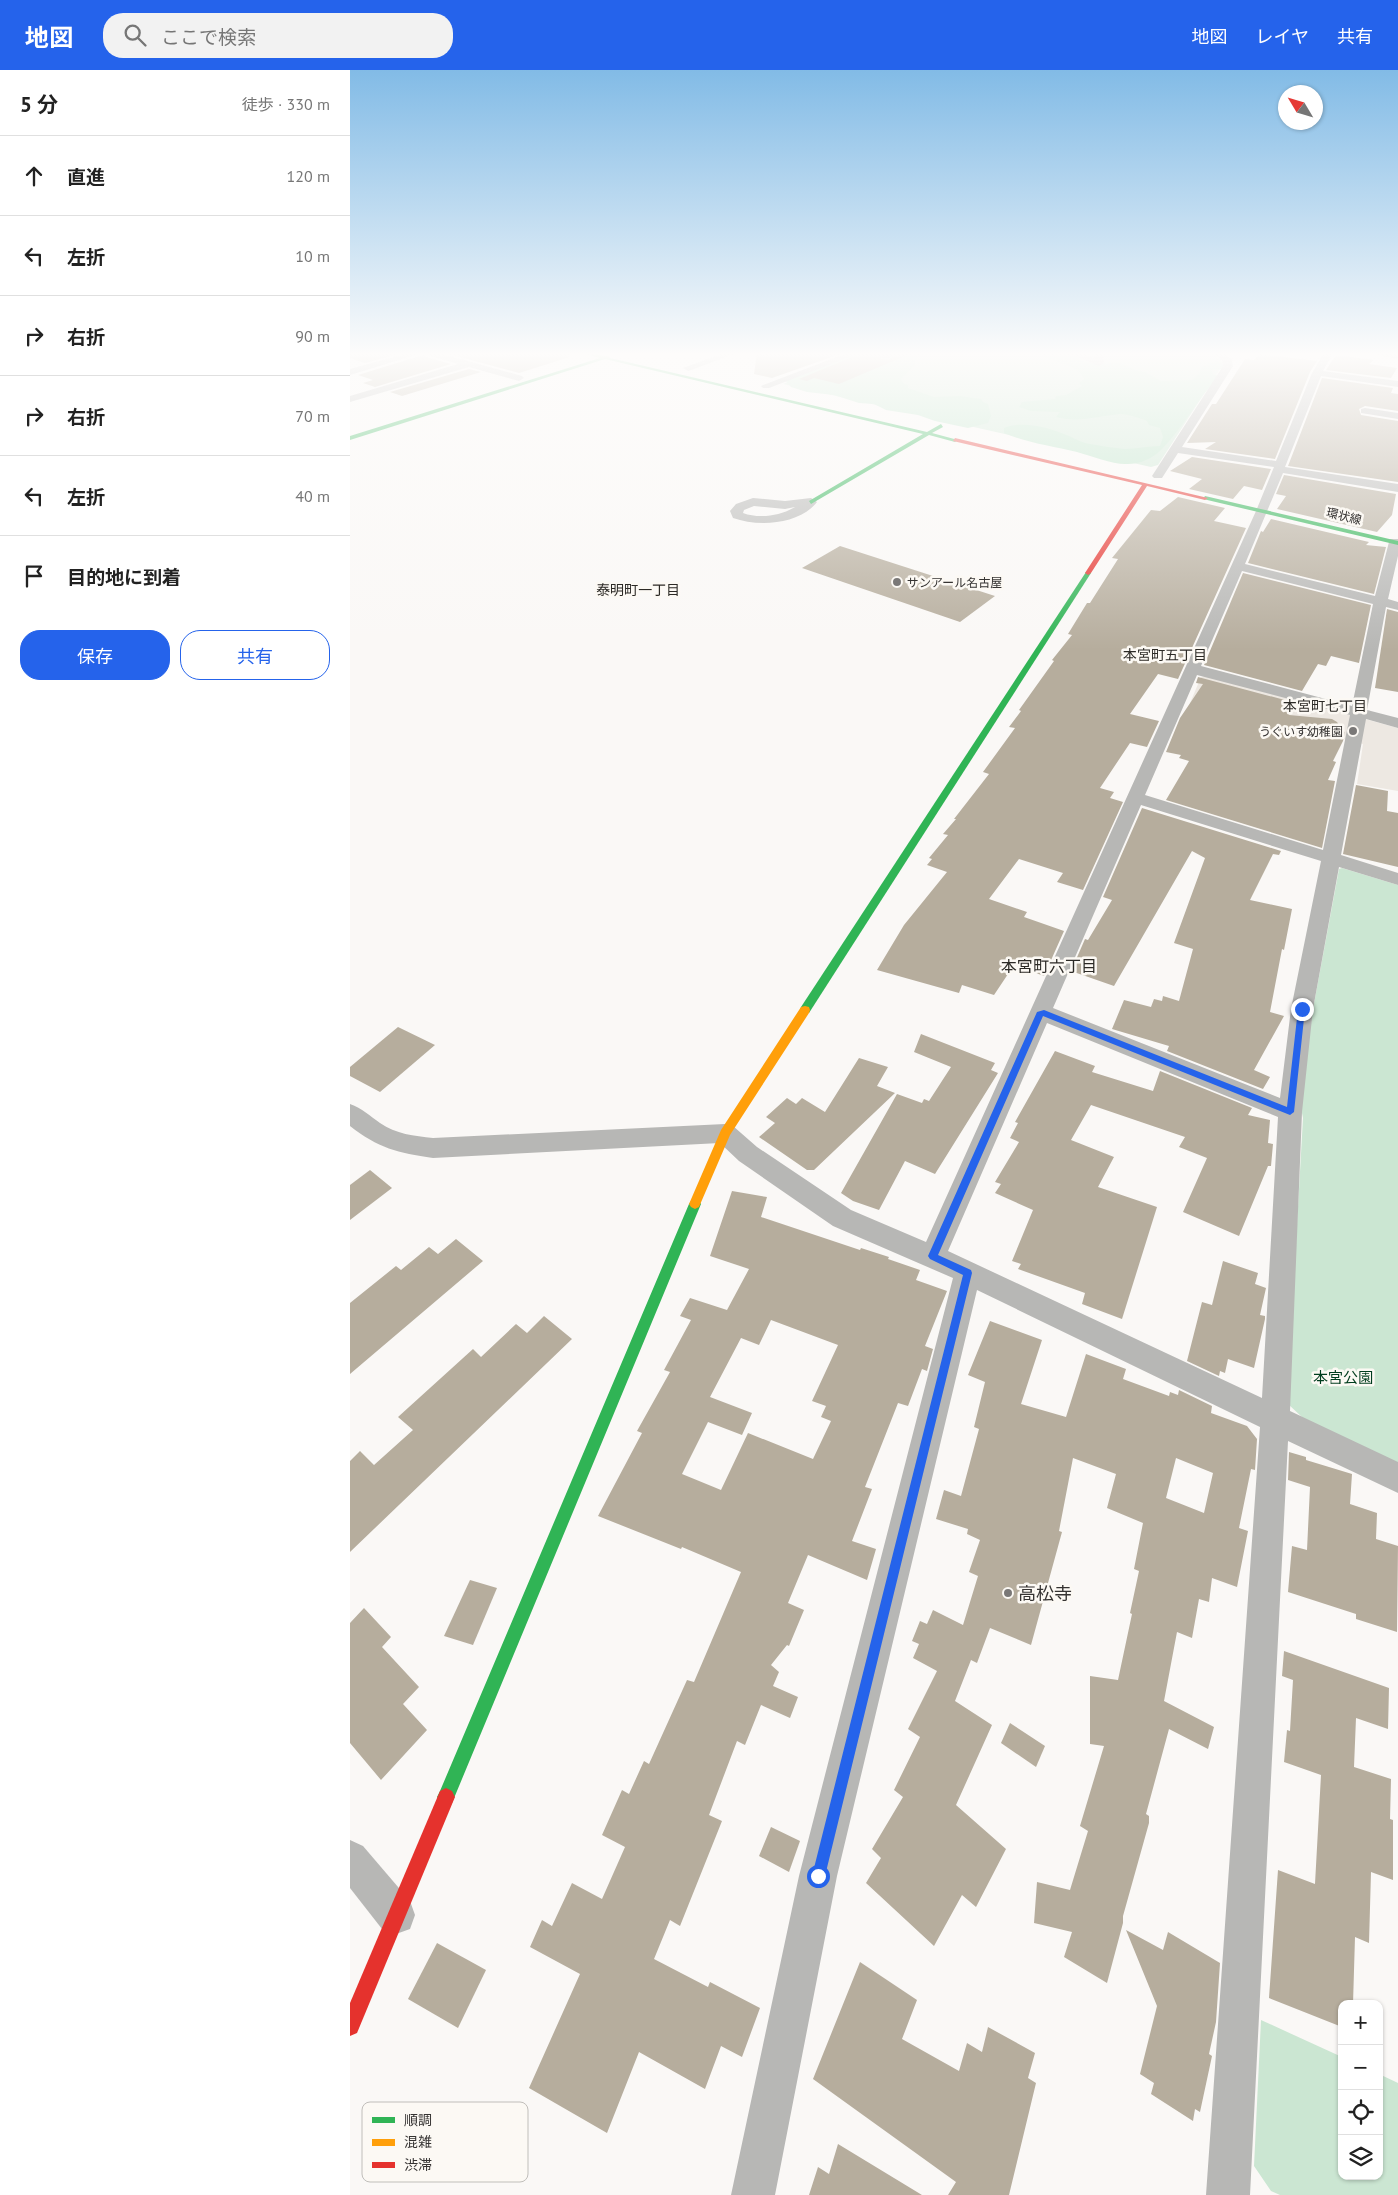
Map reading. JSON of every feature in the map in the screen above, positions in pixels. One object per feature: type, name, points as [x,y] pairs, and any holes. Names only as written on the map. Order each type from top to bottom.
[{"type":"main road","points":[[811,502],[896,452]]},
{"type":"main road","name":"環状線","points":[[1010,452],[1146,484],[1265,506]]},
{"type":"main road","name":"環状線","points":[[1055,452],[1158,476],[1265,506],[1397,539]]},
{"type":"main road","points":[[350,2026],[726,1133],[1146,484]]},
{"type":"street","points":[[1158,476],[1173,452]]},
{"type":"street","points":[[1193,452],[1398,488]]},
{"type":"street","points":[[933,1256],[1265,506],[1286,452]]},
{"type":"street","points":[[753,502],[785,505],[811,502],[788,514],[768,520],[746,520],[737,515],[736,511],[740,507],[753,502]]},
{"type":"street","points":[[1228,2195],[1275,1419],[1290,1112],[1302,1009],[1359,713],[1389,604],[1397,539]]},
{"type":"street","points":[[1238,566],[1310,582],[1389,604]]},
{"type":"street","points":[[1193,669],[1398,723]]},
{"type":"street","points":[[1135,798],[1398,879]]},
{"type":"street","points":[[1041,1012],[1290,1112]]},
{"type":"street","points":[[350,1114],[373,1131],[401,1144],[433,1148],[726,1133],[748,1154],[842,1218],[933,1256],[1398,1478]]},
{"type":"street","points":[[753,2195],[818,1876],[968,1273]]},
{"type":"street","points":[[350,1859],[396,1915]]},
{"type":"shaded area","name":"うぐいす幼稚園","points":[[1206,676],[1398,728],[1398,791],[1357,784],[1363,744],[1267,720],[1185,715],[1201,677]]},
{"type":"green space","points":[[1078,452],[1159,452],[1153,457],[1130,464],[1108,461]]},
{"type":"green space","points":[[1085,452],[1166,452],[1158,465],[1151,467]]},
{"type":"green space","name":"本宮公園","points":[[1342,868],[1398,885],[1398,1463],[1303,1418],[1287,1403],[1303,1118],[1300,1103],[1313,1009],[1339,869]]},
{"type":"green space","points":[[1261,2020],[1338,2055],[1338,2180],[1383,2180],[1383,2076],[1398,2083],[1398,2195],[1280,2195],[1271,2191],[1254,2166]]},
{"type":"building","points":[[1227,452],[1278,452],[1275,459]]},
{"type":"building","points":[[1293,452],[1398,452],[1398,482],[1288,466]]},
{"type":"building","points":[[1192,457],[1271,469],[1262,490],[1244,486],[1233,499],[1189,489],[1202,479],[1170,471]]},
{"type":"building","points":[[1284,475],[1396,494],[1392,515],[1377,532],[1277,509],[1286,496],[1276,494]]},
{"type":"building","points":[[1178,497],[1225,508],[1214,521],[1246,528],[1178,679],[1158,674],[1130,714],[1159,721],[1147,747],[1130,743],[1100,788],[1114,792],[1110,798],[1123,802],[1083,890],[1057,882],[1063,873],[1019,859],[989,899],[1027,912],[1024,917],[1064,931],[1044,976],[1014,965],[994,995],[962,985],[959,993],[877,970],[904,925],[947,872],[927,865],[932,859],[929,858],[948,835],[943,834],[989,774],[983,772],[1015,728],[1009,727],[1054,661],[1052,660],[1072,635],[1068,634],[1118,559],[1112,558],[1151,510],[1160,511]]},
{"type":"building","points":[[1271,519],[1369,542],[1366,545],[1386,547],[1374,594],[1248,563],[1261,531],[1263,532]]},
{"type":"building","name":"サンアール名古屋","points":[[840,546],[995,596],[960,622],[802,568]]},
{"type":"building","points":[[1243,573],[1371,605],[1359,663],[1331,656],[1326,666],[1318,664],[1302,691],[1204,665]]},
{"type":"building","points":[[1387,609],[1398,612],[1398,692],[1375,688]]},
{"type":"building","points":[[1198,677],[1296,703],[1289,715],[1332,719],[1337,722],[1341,728],[1340,730],[1345,732],[1343,741],[1333,761],[1336,762],[1328,780],[1335,781],[1322,848],[1166,800],[1189,761],[1179,758],[1181,755],[1166,752],[1180,718],[1203,684],[1196,683]]},
{"type":"building","points":[[1356,785],[1388,791],[1387,811],[1398,813],[1398,867],[1343,854]]},
{"type":"building","points":[[1142,808],[1281,851],[1279,855],[1273,854],[1250,900],[1292,909],[1270,1012],[1284,1016],[1254,1070],[1270,1077],[1263,1089],[1167,1051],[1169,1046],[1112,1029],[1124,1000],[1151,1007],[1154,999],[1162,1001],[1163,996],[1179,1001],[1193,949],[1174,943],[1205,858],[1192,851],[1114,986],[1071,971],[1085,939],[1088,940],[1112,900],[1103,897]]},
{"type":"building","points":[[398,1027],[435,1045],[380,1092],[350,1076],[350,1067]]},
{"type":"building","points":[[921,1034],[995,1063],[991,1070],[998,1073],[935,1174],[905,1161],[879,1210],[853,1201],[841,1193],[897,1094],[922,1103],[924,1099],[929,1101],[951,1067],[914,1052]]},
{"type":"building","points":[[1055,1051],[1095,1066],[1092,1072],[1153,1091],[1160,1071],[1252,1108],[1248,1115],[1270,1120],[1268,1143],[1273,1144],[1271,1166],[1268,1166],[1239,1236],[1183,1212],[1207,1158],[1179,1147],[1185,1137],[1091,1105],[1071,1140],[1114,1157],[1098,1187],[1157,1207],[1122,1319],[1082,1304],[1085,1293],[1018,1269],[1021,1264],[1012,1261],[1033,1210],[995,1193],[1001,1184],[995,1182],[1019,1142],[1010,1138],[1018,1123],[1015,1122]]},
{"type":"building","points":[[859,1058],[888,1067],[877,1086],[895,1093],[814,1170],[807,1170],[759,1137],[775,1123],[766,1117],[787,1098],[796,1104],[802,1098],[825,1112]]},
{"type":"building","points":[[370,1170],[392,1188],[350,1220],[350,1185]]},
{"type":"building","points":[[732,1191],[767,1197],[761,1217],[860,1250],[861,1248],[889,1257],[888,1259],[920,1270],[916,1280],[947,1291],[925,1346],[933,1349],[927,1371],[922,1369],[908,1406],[898,1403],[865,1487],[872,1489],[852,1541],[876,1549],[867,1580],[808,1555],[788,1603],[804,1610],[789,1646],[787,1645],[771,1665],[779,1672],[773,1686],[798,1697],[790,1718],[761,1705],[745,1745],[737,1741],[709,1815],[722,1821],[680,1926],[670,1920],[654,1959],[708,1987],[710,1982],[760,2008],[742,2057],[721,2046],[705,2089],[639,2052],[607,2133],[529,2088],[580,1974],[530,1947],[542,1920],[552,1926],[572,1883],[602,1899],[625,1847],[602,1835],[622,1790],[629,1794],[644,1761],[649,1764],[687,1680],[694,1682],[741,1572],[682,1547],[681,1549],[598,1516],[642,1433],[637,1431],[670,1372],[664,1370],[691,1320],[680,1316],[690,1298],[727,1310],[749,1269],[710,1256]],"holes":[[[771,1320],[838,1345],[812,1401],[826,1406],[821,1417],[831,1421],[813,1459],[748,1433],[721,1490],[682,1474],[708,1422],[742,1435],[752,1413],[710,1397],[741,1338],[759,1345]]]},
{"type":"building","points":[[456,1239],[483,1261],[350,1374],[350,1303],[396,1266],[401,1270],[429,1247],[438,1254]]},
{"type":"building","points":[[1223,1261],[1258,1273],[1255,1284],[1266,1288],[1260,1315],[1265,1316],[1265,1319],[1254,1368],[1228,1359],[1225,1373],[1220,1371],[1219,1376],[1187,1361],[1202,1302],[1212,1305]]},
{"type":"building","points":[[544,1316],[572,1339],[350,1552],[350,1461],[360,1451],[374,1465],[413,1430],[398,1417],[473,1349],[481,1357],[516,1324],[527,1333]]},
{"type":"building","points":[[990,1321],[1042,1340],[1021,1404],[1066,1417],[1086,1354],[1126,1369],[1123,1379],[1169,1396],[1170,1392],[1178,1395],[1179,1390],[1212,1406],[1211,1413],[1247,1426],[1257,1439],[1255,1470],[1251,1469],[1239,1528],[1248,1531],[1237,1587],[1212,1578],[1209,1602],[1199,1599],[1192,1638],[1177,1632],[1164,1701],[1214,1727],[1208,1749],[1169,1729],[1146,1814],[1149,1816],[1149,1823],[1123,1916],[1123,1923],[1107,1983],[1064,1957],[1072,1932],[1034,1923],[1037,1882],[1070,1890],[1088,1831],[1080,1826],[1104,1746],[1090,1744],[1090,1676],[1118,1680],[1132,1614],[1130,1613],[1139,1571],[1134,1569],[1143,1523],[1107,1508],[1116,1474],[1073,1458],[1059,1531],[1062,1532],[1031,1645],[990,1628],[977,1663],[971,1660],[955,1701],[992,1725],[956,1805],[1006,1849],[976,1907],[962,1895],[934,1946],[866,1883],[881,1858],[872,1849],[903,1797],[894,1790],[920,1737],[908,1729],[937,1671],[913,1658],[919,1644],[912,1641],[920,1621],[927,1624],[933,1610],[963,1625],[978,1576],[969,1572],[980,1540],[967,1534],[968,1529],[936,1519],[944,1490],[961,1496],[979,1429],[974,1427],[985,1382],[968,1375]],"holes":[[[1176,1458],[1213,1473],[1204,1513],[1166,1498]]]},
{"type":"building","points":[[1289,1452],[1306,1457],[1306,1460],[1352,1474],[1350,1504],[1377,1513],[1376,1539],[1398,1546],[1397,1632],[1356,1619],[1356,1614],[1288,1592],[1292,1546],[1307,1550],[1310,1487],[1288,1480]]},
{"type":"building","points":[[470,1580],[497,1588],[473,1645],[444,1636]]},
{"type":"building","points":[[364,1608],[391,1637],[382,1647],[419,1687],[403,1704],[427,1730],[381,1780],[350,1743],[350,1623]]},
{"type":"building","points":[[1284,1651],[1389,1688],[1388,1729],[1356,1718],[1354,1767],[1391,1779],[1390,1819],[1393,1820],[1393,1880],[1371,1872],[1369,1943],[1355,1937],[1353,2000],[1338,2000],[1338,2025],[1269,1998],[1278,1870],[1315,1884],[1321,1775],[1284,1762],[1287,1730],[1290,1731],[1293,1680],[1282,1676]]},
{"type":"building","points":[[1010,1723],[1045,1746],[1036,1767],[1001,1743]]},
{"type":"building","points":[[771,1827],[800,1841],[789,1872],[759,1856]]},
{"type":"building","points":[[1126,1930],[1163,1950],[1168,1932],[1220,1963],[1216,2022],[1209,2054],[1212,2056],[1200,2112],[1195,2109],[1193,2121],[1151,2094],[1154,2083],[1140,2074],[1157,2006]]},
{"type":"building","points":[[437,1943],[486,1970],[458,2028],[408,1999]]},
{"type":"building","points":[[860,1962],[917,2000],[902,2039],[959,2071],[967,2043],[982,2052],[988,2027],[1035,2053],[1028,2078],[1036,2083],[1009,2195],[948,2195],[956,2182],[813,2079]]},
{"type":"building","points":[[838,2144],[922,2195],[809,2195],[818,2167],[829,2174]]},
{"type":"traffic: fast","points":[[811,502],[896,452]]},
{"type":"traffic: fast","points":[[1205,498],[1398,543]]},
{"type":"traffic: fast","points":[[805,1010],[1088,573]]},
{"type":"traffic: fast","points":[[446,1797],[695,1204]]},
{"type":"traffic: slow","points":[[695,1204],[725,1133],[805,1010]]},
{"type":"traffic: jam","points":[[1007,452],[1205,498]]},
{"type":"traffic: jam","points":[[1088,573],[1146,484]]},
{"type":"traffic: jam","points":[[350,2026],[446,1797]]},
{"type":"place","name":"サンアール名古屋","points":[[897,582]]},
{"type":"place","name":"うぐいす幼稚園","points":[[1353,731]]},
{"type":"place","name":"高松寺","points":[[1008,1593]]},
{"type":"district","name":"泰明町一丁目","points":[[638,590]]},
{"type":"district","name":"本宮町五丁目","points":[[1165,655]]},
{"type":"district","name":"本宮町七丁目","points":[[1325,706]]},
{"type":"district","name":"本宮町六丁目","points":[[1049,966]]},
{"type":"route","points":[[818,1876],[968,1273],[933,1256],[1041,1012],[1290,1112],[1302,1009]]}]
